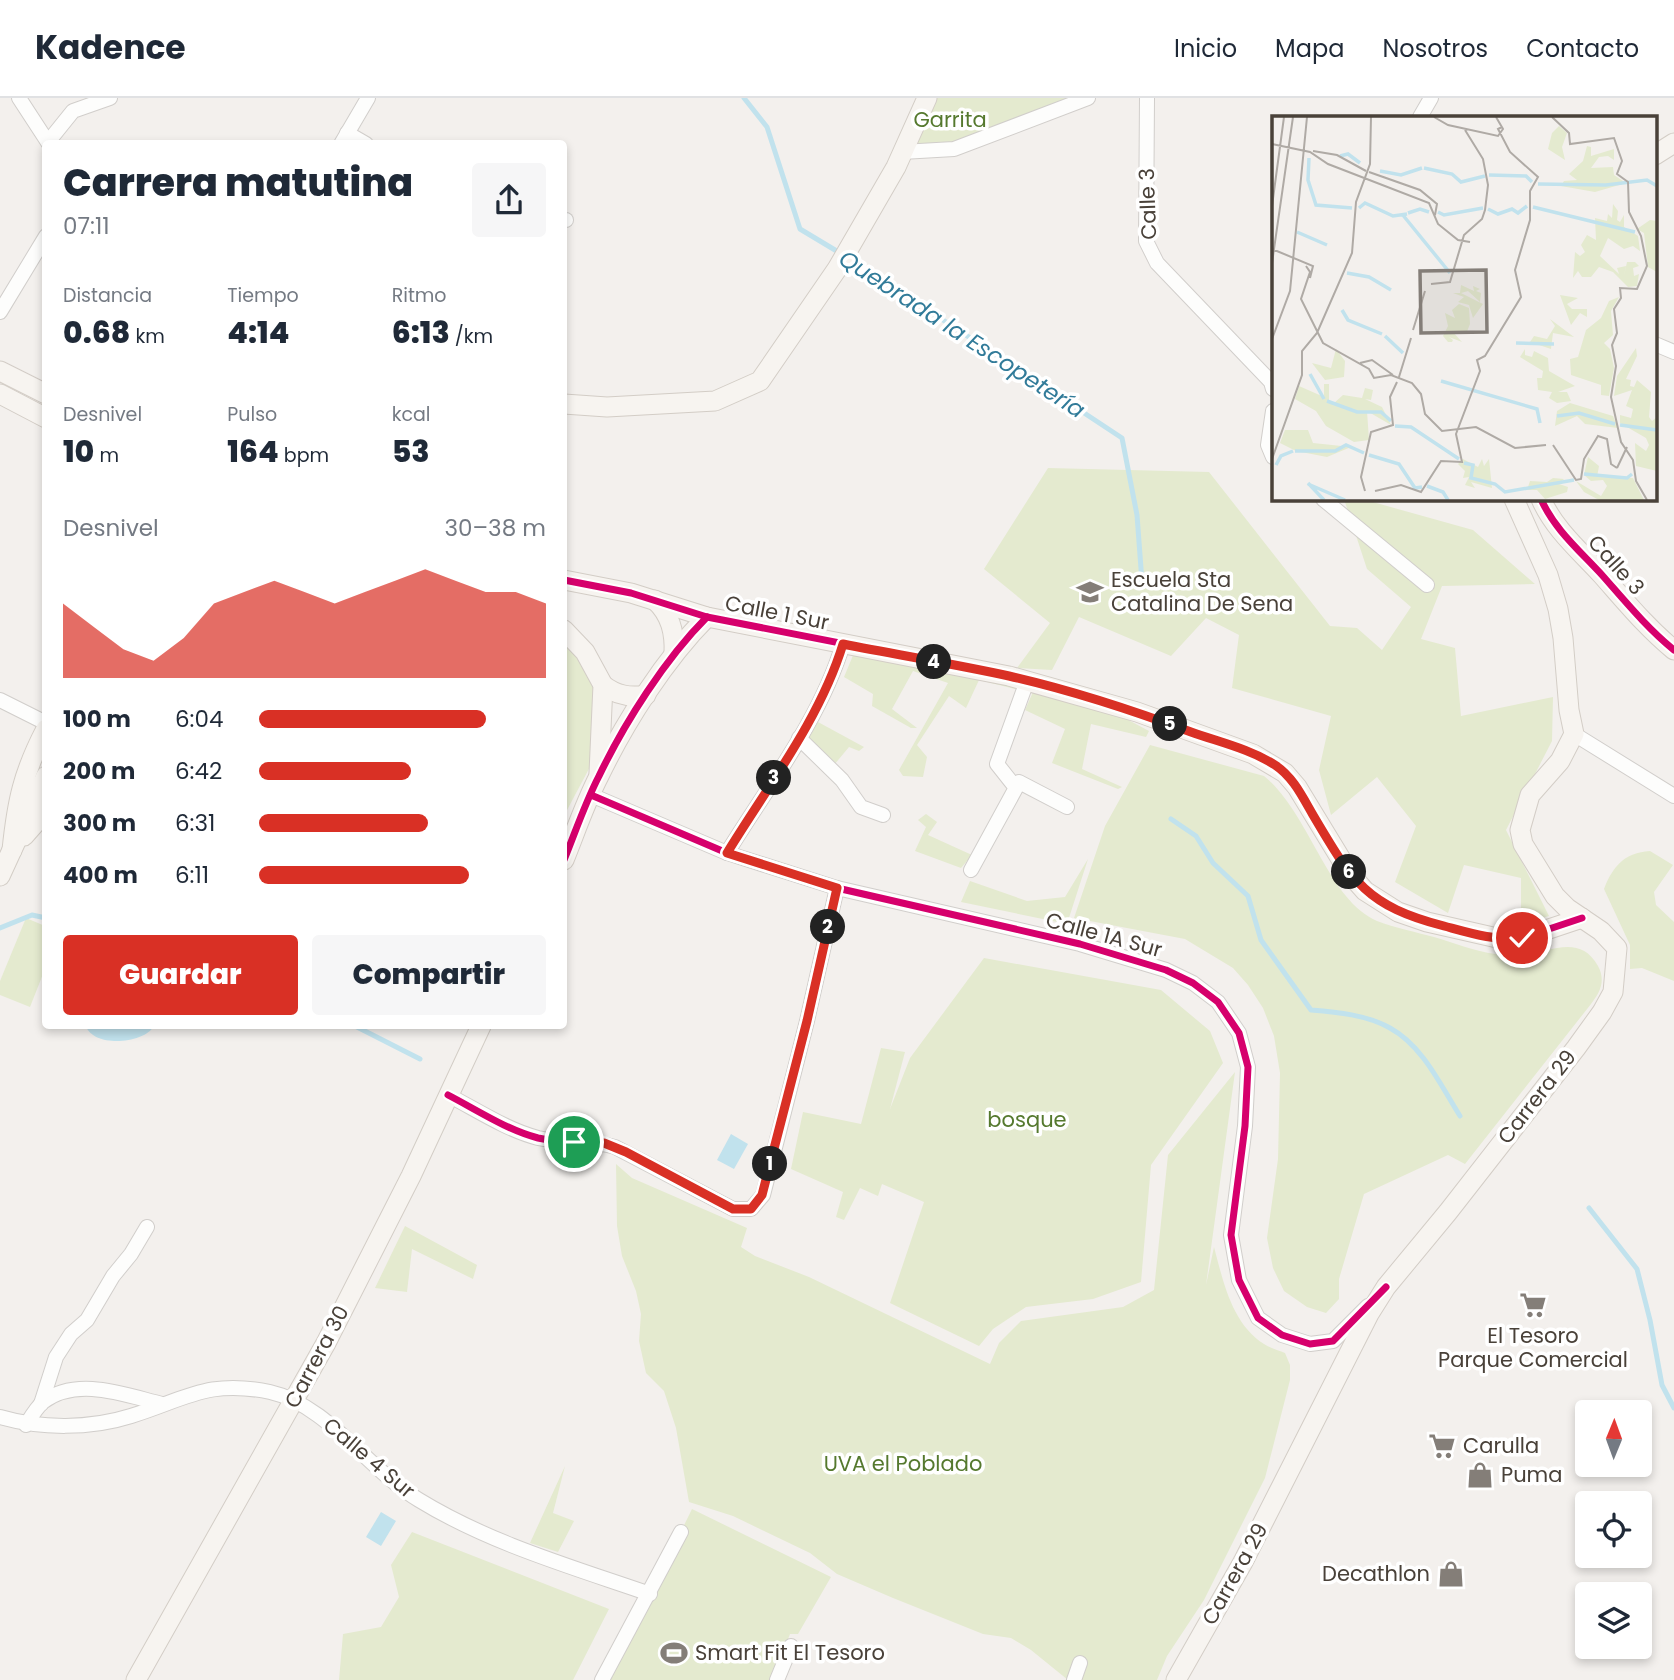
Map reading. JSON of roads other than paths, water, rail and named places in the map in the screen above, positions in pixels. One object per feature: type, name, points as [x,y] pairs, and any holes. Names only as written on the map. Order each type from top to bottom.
[{"type":"street","points":[[19,98],[47,140]]},
{"type":"street","points":[[51,140],[73,111],[110,98]]},
{"type":"street","points":[[344,138],[368,98]]},
{"type":"street","points":[[567,405],[607,407],[715,401],[760,381],[837,269],[899,159],[927,98]]},
{"type":"street","points":[[899,159],[954,149],[1088,98]]},
{"type":"street","name":"Calle 3","points":[[1147,98],[1146,241],[1157,263],[1272,386]]},
{"type":"street","points":[[1421,116],[1431,98]]},
{"type":"street","points":[[1656,154],[1674,143]]},
{"type":"street","points":[[0,312],[41,256]]},
{"type":"street","points":[[1656,344],[1674,352]]},
{"type":"street","points":[[0,371],[42,392]]},
{"type":"street","points":[[0,394],[42,416]]},
{"type":"street","points":[[1272,418],[1268,445],[1272,455]]},
{"type":"street","points":[[1324,500],[1427,585]]},
{"type":"street","points":[[1514,500],[1548,575],[1558,609],[1574,734],[1674,796]]},
{"type":"street","name":"Calle 3","points":[[1541,500],[1550,518],[1562,532],[1674,650]]},
{"type":"street","name":"Calle 1 Sur","points":[[567,584],[655,600],[707,617],[1027,681],[1137,712],[1253,754],[1285,773],[1297,787],[1350,874],[1365,891],[1398,912],[1440,926],[1506,940],[1522,938],[1582,918]]},
{"type":"street","points":[[655,600],[669,618],[674,654]]},
{"type":"street","name":"Calle 1 Sur","points":[[646,695],[674,654],[707,617]]},
{"type":"street","points":[[567,633],[584,652],[603,685],[618,695],[646,695]]},
{"type":"street","points":[[727,853],[799,738],[826,689],[843,644]]},
{"type":"street","points":[[1027,681],[997,764],[1016,788],[971,870],[977,859],[983,848],[989,837],[1019,782],[1067,807]]},
{"type":"street","points":[[598,776],[603,685]]},
{"type":"street","points":[[567,853],[598,776],[646,695]]},
{"type":"street","points":[[0,700],[42,721]]},
{"type":"street","name":"Carrera 29","points":[[1176,1680],[1243,1562],[1357,1335],[1386,1287],[1576,1048],[1613,992],[1617,948],[1601,931],[1567,908],[1550,889],[1523,844],[1520,830],[1530,795],[1560,761],[1574,734]]},
{"type":"street","points":[[12,850],[20,790],[42,737]]},
{"type":"street","points":[[799,738],[842,780],[861,807],[883,816]]},
{"type":"street","points":[[0,876],[42,785]]},
{"type":"street","name":"Calle 1A Sur","points":[[591,795],[727,853],[837,888],[1080,944],[1166,970],[1193,983],[1218,1002],[1239,1032],[1248,1068],[1245,1126],[1231,1235],[1239,1279],[1258,1318],[1282,1335],[1310,1345],[1333,1340],[1386,1287]]},
{"type":"street","points":[[12,850],[42,816]]},
{"type":"street","points":[[449,1095],[536,1137],[555,1141],[604,1143],[733,1209],[751,1209],[762,1195],[807,1021],[837,888]]},
{"type":"street","name":"Carrera 30","points":[[136,1680],[294,1401],[411,1176],[480,1029]]},
{"type":"street","points":[[26,1425],[41,1404],[56,1357],[71,1334],[87,1320],[147,1227]]},
{"type":"street","name":"Calle 4 Sur","points":[[0,1417],[26,1425],[103,1422],[131,1416],[205,1390],[228,1387],[273,1393],[294,1401],[335,1430],[387,1478],[418,1500],[463,1524],[650,1594]]},
{"type":"street","points":[[41,1404],[56,1394],[81,1389],[103,1390],[162,1404]]},
{"type":"street","points":[[602,1680],[681,1532]]},
{"type":"street","points":[[777,1680],[791,1646]]},
{"type":"street","points":[[1074,1680],[1080,1663]]},
{"type":"water","points":[[88,1029],[151,1029],[140,1037],[119,1041],[98,1038]]},
{"type":"water","points":[[731,1134],[748,1144],[734,1169],[717,1160]]},
{"type":"water","points":[[381,1512],[396,1521],[381,1546],[366,1537]]},
{"type":"waterway","name":"Quebrada la Escopetería","points":[[744,98],[767,127],[800,229],[840,253]]},
{"type":"waterway","name":"Quebrada la Escopetería","points":[[849,258],[1122,438],[1137,515],[1142,582]]},
{"type":"waterway","name":"Quebrada la Escopetería","points":[[1171,819],[1196,836],[1213,863],[1248,896],[1261,940],[1311,1010],[1362,1017],[1402,1036],[1422,1056],[1460,1116]]},
{"type":"waterway","points":[[0,928],[32,915],[42,917]]},
{"type":"waterway","points":[[361,1029],[420,1059]]},
{"type":"waterway","name":"Quebrada la Escopetería","points":[[1589,1208],[1637,1269],[1662,1385],[1674,1408]]},
{"type":"place","name":"Escuela Sta Catalina De Sena","points":[[1090,592]]},
{"type":"place","name":"El Tesoro Parque Comercial","points":[[1533,1305]]},
{"type":"place","name":"Carulla","points":[[1442,1446]]},
{"type":"place","name":"Puma","points":[[1480,1475]]},
{"type":"place","name":"Decathlon","points":[[1451,1574]]},
{"type":"place","name":"Smart Fit El Tesoro","points":[[674,1653]]},
{"type":"park label","name":"Garrita","points":[[950,120]]},
{"type":"park label","name":"bosque","points":[[1027,1120]]},
{"type":"park label","name":"UVA el Poblado","points":[[903,1464]]}]
